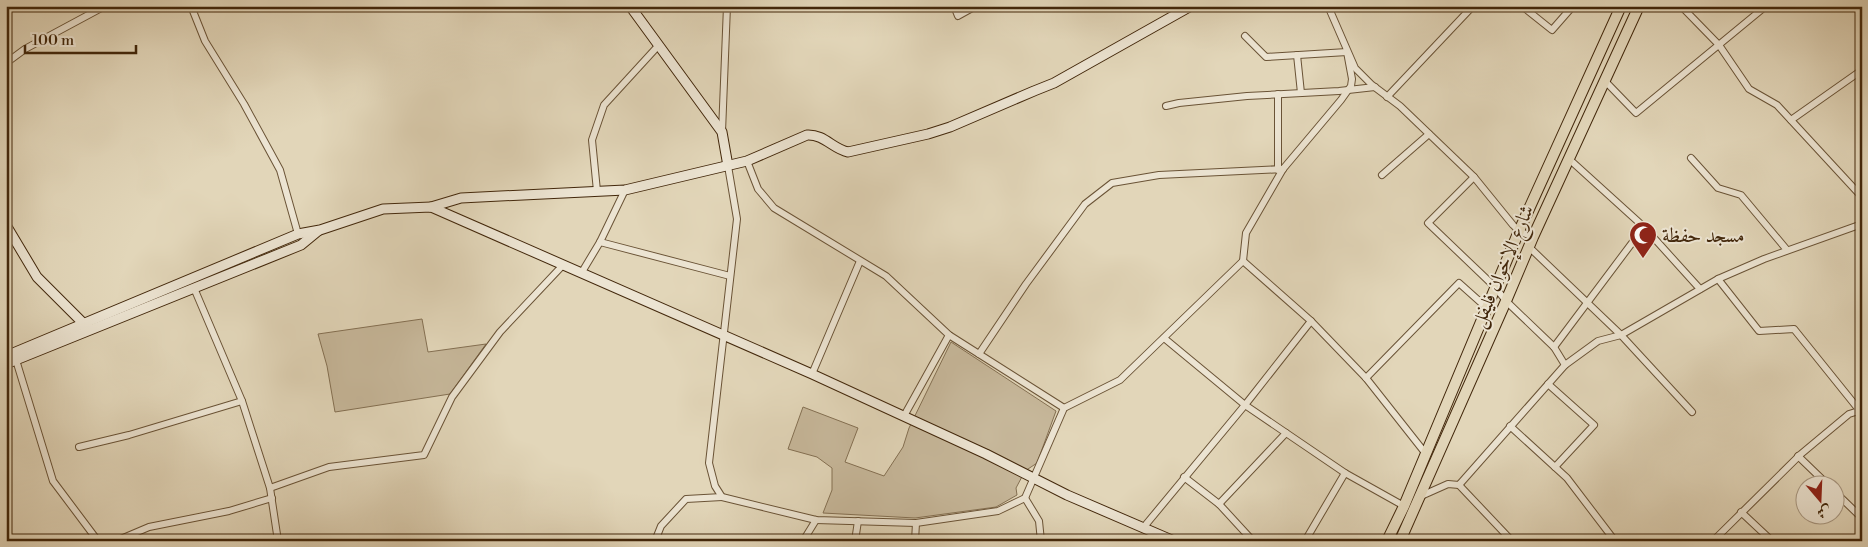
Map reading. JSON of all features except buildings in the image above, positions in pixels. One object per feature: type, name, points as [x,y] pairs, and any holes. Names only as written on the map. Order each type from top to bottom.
[{"type":"main road","points":[[630,6],[722,132],[728,166]]},
{"type":"main road","points":[[6,364],[298,234],[320,230],[383,209],[431,207],[461,198],[625,190],[747,161],[807,135],[820,137],[840,150],[848,152],[928,134],[950,127],[1054,83],[1191,6]]},
{"type":"main road","name":"شارع الإخوان فليفل","points":[[1387,541],[1404,506],[1519,231],[1621,6]]},
{"type":"main road","name":"شارع الإخوان فليفل","points":[[1400,541],[1528,247],[1640,6]]},
{"type":"main road","points":[[431,207],[812,374],[1067,495],[1174,541]]},
{"type":"main road","points":[[6,225],[37,277],[88,327]]},
{"type":"main road","points":[[6,356],[194,288],[301,245],[320,230]]},
{"type":"street","points":[[6,63],[25,49],[105,6]]},
{"type":"street","points":[[190,6],[205,41],[244,104],[280,170],[298,234]]},
{"type":"street","points":[[722,132],[727,6]]},
{"type":"street","points":[[954,6],[958,16],[976,6]]},
{"type":"street","points":[[1328,6],[1355,68],[1375,87],[1400,106],[1474,177],[1519,231],[1533,236]]},
{"type":"street","points":[[1387,97],[1473,6]]},
{"type":"street","points":[[1522,6],[1552,30],[1573,6]]},
{"type":"street","points":[[1681,6],[1719,45],[1749,89],[1777,105],[1862,196]]},
{"type":"street","points":[[1605,81],[1636,113],[1766,6]]},
{"type":"street","points":[[1245,36],[1266,57],[1347,52]]},
{"type":"street","points":[[597,191],[592,140],[604,105],[658,46]]},
{"type":"street","points":[[655,541],[661,526],[686,499],[722,497],[816,520],[916,523],[998,511],[1026,498],[1064,408],[1120,380],[1243,261],[1246,233],[1280,170],[1351,86],[1352,79],[1347,52]]},
{"type":"street","points":[[1297,55],[1301,93]]},
{"type":"street","points":[[1791,120],[1862,70]]},
{"type":"street","points":[[1166,106],[1179,103],[1278,94],[1375,87]]},
{"type":"street","points":[[1278,94],[1280,170]]},
{"type":"street","points":[[1382,175],[1429,134]]},
{"type":"street","points":[[1691,158],[1718,188],[1741,195],[1788,250]]},
{"type":"street","points":[[1569,159],[1644,227],[1700,289]]},
{"type":"street","points":[[747,161],[758,189],[774,208],[886,276],[948,335],[1064,408]]},
{"type":"street","points":[[722,497],[715,486],[709,463],[737,219],[728,166]]},
{"type":"street","points":[[979,354],[1026,284],[1085,204],[1112,183],[1159,175],[1280,170]]},
{"type":"street","points":[[1474,177],[1428,223],[1554,347],[1566,365]]},
{"type":"street","points":[[582,272],[600,242],[625,190]]},
{"type":"street","points":[[1459,485],[1566,365],[1598,341],[1621,335],[1718,279],[1788,250],[1862,224]]},
{"type":"street","points":[[1554,347],[1644,227]]},
{"type":"street","points":[[600,242],[730,276]]},
{"type":"street","points":[[1528,247],[1621,335],[1692,412]]},
{"type":"street","points":[[812,374],[860,261]]},
{"type":"street","points":[[1243,261],[1311,322],[1366,378],[1426,454]]},
{"type":"street","points":[[270,488],[329,467],[424,454],[452,396],[500,332],[563,265]]},
{"type":"street","points":[[1713,541],[1798,456],[1849,414],[1861,410],[1794,329],[1759,330],[1718,279]]},
{"type":"street","points":[[1366,378],[1459,283],[1487,308]]},
{"type":"street","points":[[194,288],[242,402],[270,488],[278,541]]},
{"type":"street","points":[[1143,528],[1311,322]]},
{"type":"street","points":[[904,416],[948,335]]},
{"type":"street","points":[[1164,338],[1245,405],[1345,473],[1404,506]]},
{"type":"street","points":[[16,360],[54,481],[98,541]]},
{"type":"street","points":[[1548,384],[1594,425],[1555,467]]},
{"type":"street","points":[[79,447],[129,435],[242,402]]},
{"type":"street","points":[[1510,426],[1567,478],[1615,541]]},
{"type":"street","points":[[1218,504],[1286,433]]},
{"type":"street","points":[[1798,456],[1817,474]]},
{"type":"street","points":[[1304,541],[1345,473]]},
{"type":"street","points":[[1184,477],[1218,504],[1254,541]]},
{"type":"street","points":[[1420,497],[1448,484],[1459,485],[1512,541]]},
{"type":"street","points":[[116,541],[149,527],[229,511],[272,498]]},
{"type":"street","points":[[1026,498],[1039,521],[1041,541]]},
{"type":"street","points":[[1846,503],[1862,518]]},
{"type":"street","points":[[1741,512],[1772,541]]},
{"type":"street","points":[[803,541],[816,520]]},
{"type":"street","points":[[855,541],[858,521]]},
{"type":"street","points":[[915,541],[916,523]]},
{"type":"shaded area","points":[[422,319],[428,352],[486,344],[450,394],[335,412],[327,366],[318,334]]},
{"type":"shaded area","points":[[951,342],[1056,411],[1037,463],[1025,471],[1016,488],[1017,495],[996,507],[915,518],[823,513],[832,490],[832,468],[817,457],[788,449],[803,407],[858,428],[845,462],[884,476],[903,447],[909,428]]},
{"type":"place","name":"مسجد حفظة","points":[[1643,259]]}]
